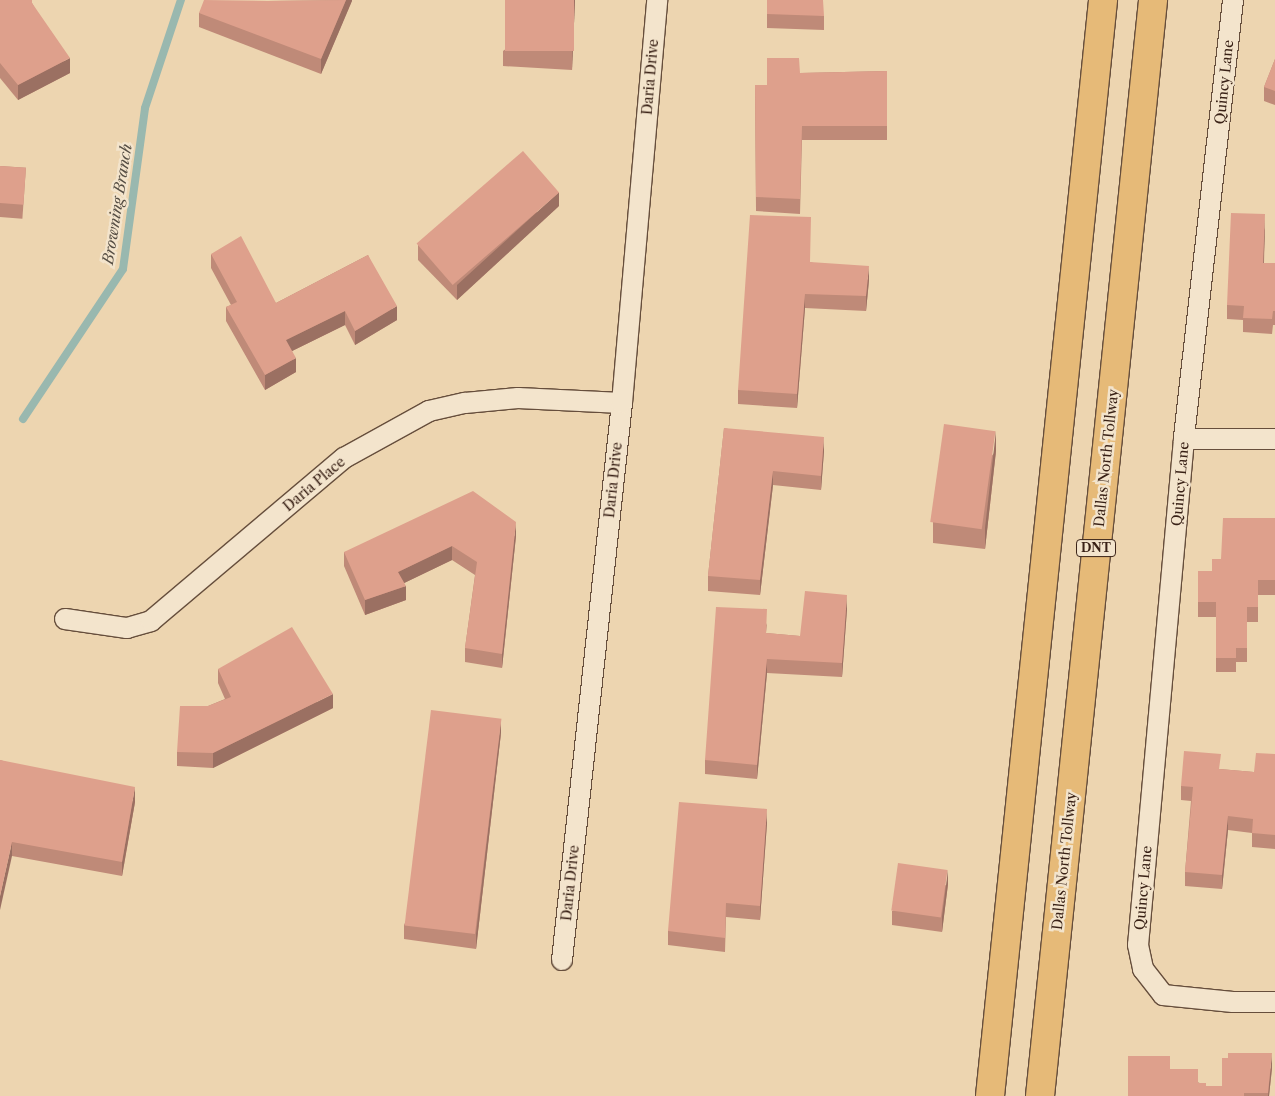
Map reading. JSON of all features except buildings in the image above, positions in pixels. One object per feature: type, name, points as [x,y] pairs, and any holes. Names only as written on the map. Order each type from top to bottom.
[{"type":"highway","points":[[990,1096],[1103,0]]},
{"type":"highway","name":"Dallas North Tollway","points":[[1040,1096],[1153,0]]},
{"type":"street","name":"Daria Drive","points":[[562,960],[622,403],[657,0]]},
{"type":"street","name":"Quincy Lane","points":[[1233,0],[1184,439],[1138,946],[1143,969],[1163,995],[1233,1002],[1275,1002]]},
{"type":"street","name":"Daria Place","points":[[65,619],[127,628],[151,622],[344,458],[429,411],[465,403],[518,398],[622,403]]},
{"type":"street","points":[[1184,439],[1275,439]]},
{"type":"waterway","name":"Browning Branch","points":[[23,419],[123,269],[145,108],[181,0]]}]
